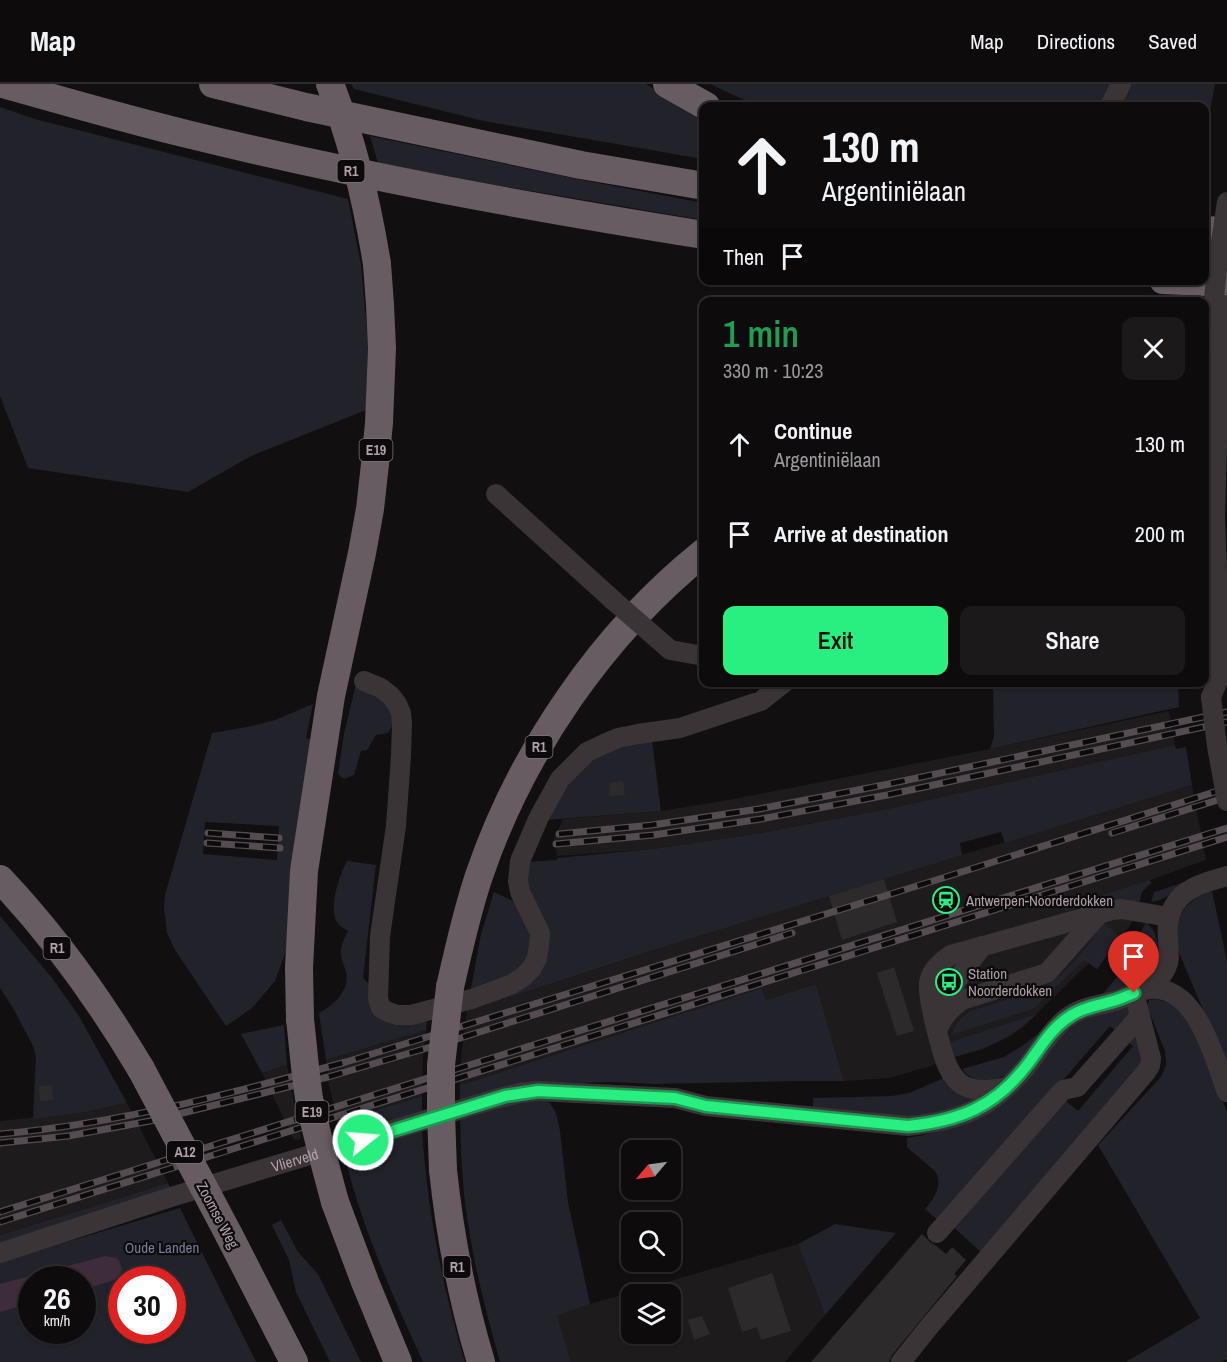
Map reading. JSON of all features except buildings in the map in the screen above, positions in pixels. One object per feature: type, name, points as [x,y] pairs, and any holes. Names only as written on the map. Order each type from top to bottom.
[{"type":"highway","name":"R1","points":[[3,84],[185,134],[335,168],[699,234]]},
{"type":"highway","points":[[213,84],[306,107],[570,162],[699,185]]},
{"type":"highway","name":"E19","points":[[330,84],[356,161],[368,215],[376,264],[382,348],[379,423],[370,509],[331,696],[304,871],[299,968],[300,1019],[309,1098],[335,1202],[398,1362]]},
{"type":"highway","points":[[668,84],[699,102]]},
{"type":"highway","points":[[1209,230],[1227,231]]},
{"type":"highway","points":[[1209,282],[1227,283]]},
{"type":"highway","points":[[1209,365],[1227,363]]},
{"type":"highway","name":"R1","points":[[481,1362],[456,1263],[443,1170],[441,1123],[441,1065],[450,987],[467,915],[481,872],[511,798],[550,727],[600,656],[661,590],[699,556]]},
{"type":"highway","name":"R1","points":[[0,879],[75,970],[141,1069]]},
{"type":"highway","name":"Zoomse Weg","points":[[141,1069],[294,1362]]},
{"type":"street","points":[[1112,102],[1121,84]]},
{"type":"street","points":[[1209,348],[1227,202]]},
{"type":"street","points":[[1211,697],[1221,673],[1215,515],[1220,384],[1227,305]]},
{"type":"street","points":[[1209,412],[1227,410]]},
{"type":"street","points":[[496,494],[670,650],[699,655]]},
{"type":"street","points":[[1209,676],[1217,746],[1227,801]]},
{"type":"street","points":[[364,681],[381,688],[391,696],[398,704],[401,713],[402,739],[396,826],[380,936],[378,999],[381,1008],[404,1015],[494,992],[518,980],[532,968],[537,958],[540,933],[520,892],[518,881],[520,861],[539,817],[560,779],[587,752],[618,738],[680,728],[760,701],[778,687]]},
{"type":"street","points":[[902,1362],[1146,1072],[1151,1058],[1140,1016],[1142,991],[1164,973],[1168,964],[1169,917],[1179,898],[1188,891],[1201,884],[1227,876]]},
{"type":"street","points":[[1008,1086],[992,1090],[971,1088],[961,1083],[949,1069],[929,998],[932,972],[941,961],[951,955],[1100,913],[1122,909],[1169,917]]},
{"type":"street","points":[[937,1030],[943,1016],[962,1000],[1047,973],[1100,913]]},
{"type":"street","points":[[1142,991],[1161,989],[1183,1000],[1204,1032],[1227,1092]]},
{"type":"street","name":"Vlierveld","points":[[0,1252],[171,1197],[505,1096],[538,1091],[675,1098],[706,1106],[908,1126],[952,1119],[975,1110],[1008,1086],[1065,1019],[1088,1007],[1115,1001],[1142,991]]},
{"type":"street","points":[[937,1233],[1063,1090],[1077,1087],[1140,1016]]},
{"type":"shaded area","points":[[1169,711],[1175,745],[887,809],[761,833],[653,849],[557,856],[554,839],[563,819],[661,811],[723,801],[990,749]]},
{"type":"shaded area","points":[[1192,785],[1206,860],[1150,880],[1151,883],[1141,892],[1135,916],[1129,927],[1097,969],[1089,963],[1022,1028],[981,1050],[889,1078],[844,1081],[816,984],[766,1000],[762,988],[460,1085],[467,1011],[899,873]]},
{"type":"shaded area","points":[[426,1030],[422,1096],[337,1122],[326,1060]]},
{"type":"shaded area","points":[[287,1065],[301,1139],[294,1140],[262,1073]]},
{"type":"shaded area","points":[[127,1103],[168,1183],[0,1235],[0,1121],[86,1112]]},
{"type":"shaded area","points":[[798,1244],[825,1315],[785,1362],[571,1362],[556,1316],[621,1295],[621,1344],[681,1344],[681,1284],[659,1284]]},
{"type":"shaded area","points":[[105,1256],[117,1258],[121,1266],[108,1266],[108,1282],[96,1286],[96,1266],[68,1266]]},
{"type":"shaded area","points":[[18,1279],[18,1307],[0,1312],[0,1284]]},
{"type":"green space","points":[[351,84],[646,84],[699,117],[699,158],[484,121],[354,89]]},
{"type":"green space","points":[[710,84],[1215,84],[1209,116],[1209,102],[748,102]]},
{"type":"green space","points":[[0,107],[35,119],[348,199],[361,265],[368,343],[366,410],[251,456],[188,492],[28,468],[0,396]]},
{"type":"green space","points":[[370,136],[699,202],[699,219],[472,181],[378,163]]},
{"type":"green space","points":[[356,684],[369,690],[385,703],[394,722],[388,733],[376,735],[367,750],[361,751],[354,775],[344,779],[338,774],[344,734]]},
{"type":"green space","points":[[993,687],[1178,687],[1179,707],[990,749],[994,737]]},
{"type":"green space","points":[[313,704],[306,738],[311,739],[286,951],[275,981],[252,1008],[226,1026],[175,950],[167,933],[165,895],[212,733],[275,720]],"holes":[[[205,822],[279,826],[277,860],[203,854]]]},
{"type":"green space","points":[[652,740],[661,811],[546,820],[564,788],[602,750]]},
{"type":"green space","points":[[1175,745],[1176,749],[1186,747],[1192,785],[1005,843],[1001,832],[960,843],[962,855],[654,950],[467,1011],[467,1007],[536,975],[526,892],[527,862],[653,849],[761,833],[887,809]]},
{"type":"green space","points":[[347,861],[376,865],[363,978],[372,987],[371,1010],[383,1021],[427,1018],[426,1030],[326,1060],[319,1013],[339,997],[347,979],[341,952],[348,931],[337,922],[334,900],[338,882]]},
{"type":"green space","points":[[1150,880],[1151,883],[1142,892],[1139,903],[1099,903],[1065,911],[1064,907]]},
{"type":"green space","points":[[1191,880],[1167,897],[1151,902],[1154,892]]},
{"type":"green space","points":[[1212,891],[1227,961],[1227,1066],[1177,948],[1176,926],[1180,916],[1197,897]]},
{"type":"green space","points":[[494,892],[519,904],[534,932],[526,967],[470,994],[481,934]]},
{"type":"green space","points":[[0,916],[52,978],[79,1016],[127,1103],[86,1112],[33,1119],[36,1057],[33,1046],[0,988]]},
{"type":"green space","points":[[1103,921],[1120,938],[1097,969],[1084,960],[1033,1009],[951,1035],[958,1021],[970,1011],[1042,988],[1056,979],[1094,938],[1090,934]]},
{"type":"green space","points":[[1146,922],[1154,931],[1158,944],[1139,946],[1135,942]]},
{"type":"green space","points":[[1159,952],[1151,975],[1101,996],[1136,955]]},
{"type":"green space","points":[[816,984],[844,1081],[543,1084],[460,1101],[460,1085],[762,988],[766,1000]]},
{"type":"green space","points":[[1156,999],[1176,1005],[1193,1026],[1227,1112],[1227,1359],[1221,1362],[1126,1362],[1200,1318],[1098,1145],[1161,1077],[1166,1065],[1165,1051],[1147,1006],[1149,1000]]},
{"type":"green space","points":[[1126,1005],[1131,1011],[1130,1018],[1117,1032],[1110,1026],[940,1222],[925,1209],[938,1188],[938,1178],[934,1171],[907,1147],[907,1138],[955,1126],[1063,1032],[1082,1019]]},
{"type":"green space","points":[[1037,1014],[1008,1036],[979,1050],[955,1057],[950,1046],[950,1042]]},
{"type":"green space","points":[[284,1025],[287,1065],[262,1073],[241,1034]]},
{"type":"green space","points":[[1046,1028],[1007,1074],[1001,1077],[977,1080],[962,1069],[1004,1057]]},
{"type":"green space","points":[[1135,1036],[1142,1062],[981,1252],[951,1225],[1061,1097],[1078,1111],[1133,1046],[1127,1041]]},
{"type":"green space","points":[[944,1078],[982,1095],[951,1110],[908,1117],[813,1107],[813,1098],[892,1096],[909,1093]]},
{"type":"green space","points":[[422,1096],[422,1113],[340,1139],[337,1122]]},
{"type":"green space","points":[[537,1098],[550,1103],[557,1117],[568,1202],[590,1304],[557,1316],[571,1362],[500,1362],[471,1241],[463,1183],[460,1117]]},
{"type":"green space","points":[[422,1129],[437,1247],[449,1305],[465,1362],[423,1362],[368,1233],[344,1153]]},
{"type":"green space","points":[[168,1183],[171,1189],[0,1247],[0,1235]]},
{"type":"green space","name":"Oude Landen","points":[[180,1208],[256,1362],[0,1362],[0,1262]]},
{"type":"green space","points":[[281,1220],[298,1252],[318,1274],[361,1362],[330,1362],[296,1292],[289,1260],[272,1225]]},
{"type":"green space","points":[[835,1224],[896,1233],[825,1315],[798,1244]]},
{"type":"railway","points":[[559,834],[652,825],[759,809],[884,785],[1227,712]]},
{"type":"railway","points":[[556,844],[653,835],[761,819],[887,795],[1227,722]]},
{"type":"railway","points":[[0,1134],[132,1115],[218,1096],[346,1062],[1227,788]]},
{"type":"railway","points":[[1112,833],[1227,797]]},
{"type":"railway","points":[[0,1212],[1227,828]]},
{"type":"railway","points":[[208,833],[279,838]]},
{"type":"railway","points":[[0,1222],[1227,837]]},
{"type":"railway","points":[[207,843],[280,848]]},
{"type":"railway","points":[[0,1143],[68,1136],[150,1121],[328,1077],[451,1041],[792,933]]},
{"type":"place","name":"Antwerpen-Noorderdokken","points":[[946,900]]},
{"type":"place","name":"Station Noorderdokken","points":[[949,982]]},
{"type":"route","points":[[363,1140],[505,1096],[538,1091],[675,1098],[706,1106],[908,1126],[926,1124],[952,1119],[975,1110],[993,1099],[1008,1086],[1065,1019],[1088,1007],[1115,1001],[1134,993]]}]
